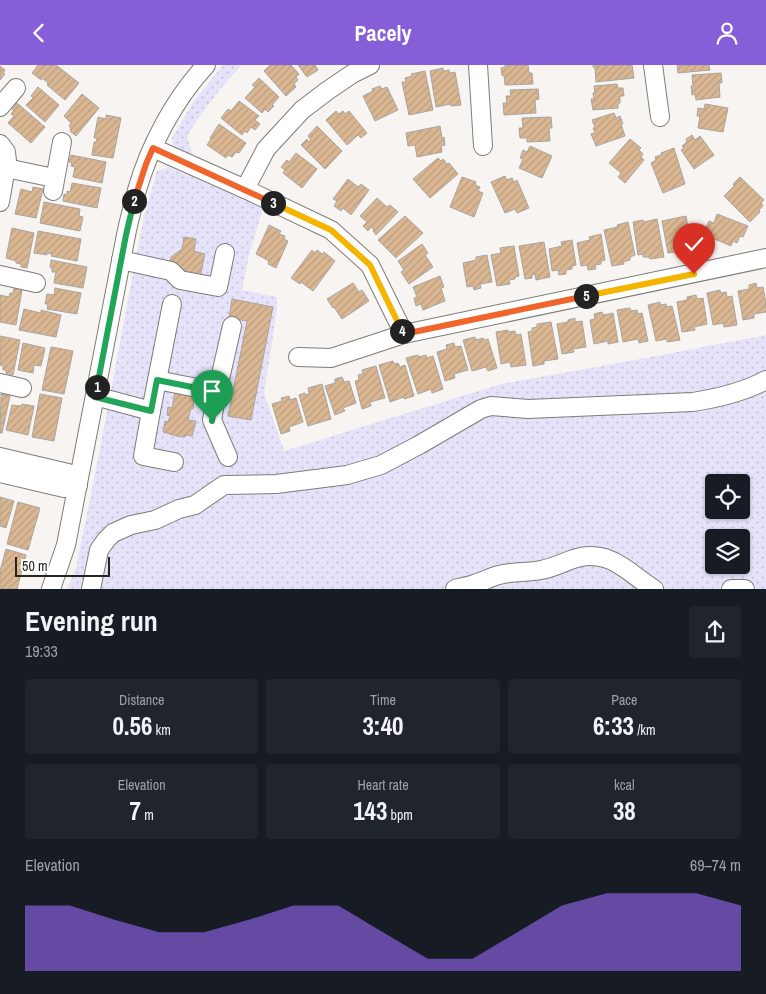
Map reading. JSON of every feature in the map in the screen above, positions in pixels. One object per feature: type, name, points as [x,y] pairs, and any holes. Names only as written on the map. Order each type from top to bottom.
[{"type":"street","points":[[51,589],[66,545],[121,260],[137,189],[166,121],[196,76],[206,65]]},
{"type":"street","points":[[244,189],[266,149],[302,110],[326,91],[370,65]]},
{"type":"street","points":[[478,65],[483,146]]},
{"type":"street","points":[[654,65],[660,117]]},
{"type":"street","points":[[0,107],[16,88]]},
{"type":"street","points":[[0,202],[4,154],[54,184],[62,142]]},
{"type":"street","points":[[153,148],[331,230],[370,265],[404,334]]},
{"type":"street","points":[[121,260],[171,271],[180,280],[218,287],[225,253]]},
{"type":"street","points":[[298,357],[331,358],[404,334],[766,259]]},
{"type":"street","points":[[0,275],[36,283]]},
{"type":"street","points":[[172,304],[143,456],[174,462]]},
{"type":"street","points":[[228,457],[212,421],[232,326]]},
{"type":"street","points":[[157,380],[217,392]]},
{"type":"street","points":[[91,589],[99,550],[113,533],[131,525],[155,520],[179,509],[195,505],[224,485],[276,484],[316,479],[347,475],[381,465],[481,409],[491,406],[528,409],[693,402],[718,398],[757,385],[766,380]]},
{"type":"street","points":[[0,383],[22,388]]},
{"type":"street","points":[[95,397],[151,411]]},
{"type":"street","points":[[0,457],[10,470],[68,473],[78,485]]},
{"type":"street","points":[[455,589],[479,583],[499,575],[541,570],[580,556],[586,556],[604,558],[622,565],[654,589]]},
{"type":"street","points":[[731,589],[745,589]]},
{"type":"shaded area","points":[[223,65],[242,65],[199,117],[187,136],[193,156],[174,147],[172,138],[194,101]]},
{"type":"shaded area","points":[[169,167],[263,208],[249,255],[242,290],[277,297],[277,310],[264,393],[284,451],[501,384],[766,335],[766,589],[67,589],[76,568],[144,216],[157,171]]},
{"type":"building","points":[[38,65],[56,65],[79,83],[65,100],[47,85],[48,83],[42,78],[41,80],[32,73]]},
{"type":"building","points":[[270,65],[291,65],[299,74],[296,77],[298,80],[294,84],[296,87],[286,96],[264,71]]},
{"type":"building","points":[[298,65],[315,65],[318,70],[307,77]]},
{"type":"building","points":[[505,65],[528,65],[529,73],[532,73],[533,84],[505,85],[501,68],[505,67]]},
{"type":"building","points":[[593,65],[632,65],[634,78],[596,82]]},
{"type":"building","points":[[677,65],[709,65],[710,70],[678,73]]},
{"type":"building","points":[[0,66],[5,70],[3,73],[5,74],[0,80]]},
{"type":"building","points":[[443,68],[443,71],[455,72],[461,105],[451,106],[451,104],[436,107],[430,71]]},
{"type":"building","points":[[425,71],[433,110],[409,115],[402,82],[406,82],[405,78],[412,76],[411,74]]},
{"type":"building","points":[[721,73],[722,83],[719,83],[720,97],[696,100],[695,94],[692,95],[692,75]]},
{"type":"building","points":[[259,78],[279,97],[268,112],[265,109],[262,113],[245,98],[255,87],[252,85]]},
{"type":"building","points":[[617,84],[618,88],[623,88],[624,96],[620,96],[618,108],[593,110],[591,99],[594,99],[594,86]]},
{"type":"building","points":[[380,86],[382,89],[387,87],[398,110],[375,121],[363,96]]},
{"type":"building","points":[[38,87],[59,105],[45,122],[26,105],[33,98],[31,96]]},
{"type":"building","points":[[538,89],[539,99],[535,100],[536,113],[504,115],[503,103],[507,103],[506,96],[511,96],[510,90]]},
{"type":"building","points":[[82,94],[99,108],[76,136],[70,131],[71,128],[69,126],[71,123],[64,116]]},
{"type":"building","points":[[239,101],[259,116],[255,120],[260,124],[255,130],[251,127],[247,133],[245,131],[242,135],[221,118],[228,109],[231,111]]},
{"type":"building","points":[[17,103],[45,127],[31,143],[8,123],[14,116],[11,114],[14,110],[12,109]]},
{"type":"building","points":[[705,104],[728,108],[723,132],[698,128],[700,116],[697,116],[698,108],[704,109]]},
{"type":"building","points":[[336,111],[339,114],[343,111],[345,114],[349,111],[367,133],[361,138],[358,135],[347,145],[326,120]]},
{"type":"building","points":[[614,113],[616,118],[620,116],[625,136],[596,146],[591,134],[595,133],[592,120]]},
{"type":"building","points":[[106,115],[121,118],[113,158],[92,155],[94,142],[96,142],[97,138],[94,138],[98,117],[106,119]]},
{"type":"building","points":[[551,117],[552,128],[549,128],[550,141],[527,142],[527,138],[520,138],[519,128],[523,128],[522,118]]},
{"type":"building","points":[[219,124],[246,143],[239,153],[236,152],[232,157],[228,155],[226,158],[207,145]]},
{"type":"building","points":[[317,126],[342,151],[325,169],[301,145],[307,139],[309,142],[311,140],[308,136]]},
{"type":"building","points":[[440,126],[445,145],[441,146],[442,152],[417,157],[415,145],[408,146],[406,133]]},
{"type":"building","points":[[692,135],[695,140],[700,136],[714,155],[694,169],[681,150],[684,148],[682,146],[687,142],[686,139]]},
{"type":"building","points":[[630,139],[641,148],[639,150],[643,154],[641,157],[644,160],[625,183],[618,177],[621,173],[609,163]]},
{"type":"building","points":[[530,146],[552,156],[542,178],[519,168],[523,159],[520,158],[523,150],[527,152]]},
{"type":"building","points":[[674,148],[685,184],[663,193],[651,163],[661,153]]},
{"type":"building","points":[[296,153],[317,169],[302,188],[283,173],[285,170],[281,167],[287,160],[289,162]]},
{"type":"building","points":[[71,155],[106,162],[102,183],[73,177],[75,167],[71,166],[72,163],[69,162]]},
{"type":"building","points":[[438,158],[441,161],[443,159],[447,164],[449,163],[458,174],[430,198],[413,179]]},
{"type":"building","points":[[505,176],[507,180],[512,178],[514,182],[517,180],[529,208],[517,213],[515,209],[505,213],[491,182]]},
{"type":"building","points":[[462,177],[476,182],[475,185],[480,187],[478,191],[483,193],[474,217],[450,207]]},
{"type":"building","points":[[740,177],[764,200],[761,203],[763,206],[759,210],[760,212],[750,222],[724,196]]},
{"type":"building","points":[[348,179],[358,187],[361,184],[369,190],[351,215],[343,208],[341,211],[334,206],[337,201],[333,199]]},
{"type":"building","points":[[72,183],[101,188],[97,208],[63,201],[64,194],[67,195],[67,191],[70,192]]},
{"type":"building","points":[[33,187],[43,189],[36,218],[15,214],[21,189],[32,192]]},
{"type":"building","points":[[377,198],[387,207],[390,205],[398,212],[376,235],[371,227],[368,231],[363,226],[367,222],[360,216]]},
{"type":"building","points":[[44,202],[80,209],[79,216],[83,217],[80,231],[40,223]]},
{"type":"building","points":[[717,214],[748,226],[743,237],[740,236],[737,243],[733,241],[731,246],[703,234],[709,221],[714,223]]},
{"type":"building","points":[[405,216],[423,233],[396,258],[378,240]]},
{"type":"building","points":[[686,216],[692,251],[679,253],[678,248],[674,248],[675,252],[668,253],[662,221]]},
{"type":"building","points":[[657,219],[664,257],[650,259],[649,257],[643,257],[643,254],[638,255],[633,222]]},
{"type":"building","points":[[628,222],[635,255],[630,257],[630,260],[623,262],[624,264],[612,266],[604,230],[618,227],[617,225]]},
{"type":"building","points":[[269,225],[281,231],[279,234],[285,236],[284,239],[288,241],[276,268],[268,264],[269,261],[256,254]]},
{"type":"building","points":[[12,228],[34,233],[27,268],[21,267],[21,264],[16,263],[16,261],[6,258]]},
{"type":"building","points":[[38,231],[81,239],[77,261],[51,256],[52,254],[47,253],[47,255],[34,253]]},
{"type":"building","points":[[601,234],[605,260],[601,261],[601,264],[595,265],[596,269],[588,270],[587,265],[581,266],[577,243],[590,240],[589,237]]},
{"type":"building","points":[[184,237],[196,239],[194,251],[205,254],[200,277],[177,272],[169,265],[171,257],[182,249]]},
{"type":"building","points":[[572,240],[576,265],[572,266],[572,269],[566,270],[566,274],[559,275],[558,270],[552,271],[549,249],[562,246],[561,242]]},
{"type":"building","points":[[544,242],[550,277],[536,280],[535,274],[532,275],[532,278],[525,279],[519,246]]},
{"type":"building","points":[[422,244],[428,253],[425,255],[433,267],[409,284],[401,272],[404,270],[398,261]]},
{"type":"building","points":[[514,246],[519,276],[509,280],[510,284],[497,286],[491,255],[501,253],[500,248]]},
{"type":"building","points":[[312,250],[315,253],[317,250],[322,254],[324,252],[335,261],[313,291],[301,282],[300,284],[291,278]]},
{"type":"building","points":[[487,255],[492,282],[480,284],[481,288],[474,290],[473,286],[467,287],[463,263],[476,260],[476,257]]},
{"type":"building","points":[[51,260],[87,267],[83,288],[54,283],[56,272],[52,272],[50,267]]},
{"type":"building","points":[[440,276],[444,287],[441,288],[445,301],[423,310],[421,304],[416,306],[414,298],[417,297],[413,287]]},
{"type":"building","points":[[353,283],[359,292],[362,290],[369,301],[342,319],[327,299]]},
{"type":"building","points":[[756,283],[757,288],[763,287],[766,312],[754,314],[754,318],[743,320],[738,291],[749,289],[749,285]]},
{"type":"building","points":[[14,288],[22,290],[16,325],[0,322],[0,295],[9,297],[10,293],[13,293]]},
{"type":"building","points":[[55,288],[81,293],[77,314],[47,309],[48,304],[45,304],[47,294],[54,295]]},
{"type":"building","points":[[720,290],[721,293],[726,292],[727,297],[732,296],[737,325],[724,327],[723,323],[713,325],[707,293]]},
{"type":"building","points":[[696,295],[697,299],[703,298],[707,324],[694,327],[695,330],[682,332],[677,302],[687,300],[687,297]]},
{"type":"building","points":[[232,299],[273,307],[251,420],[228,416],[247,321],[229,318]]},
{"type":"building","points":[[660,302],[660,305],[672,306],[680,340],[667,342],[667,339],[656,341],[648,305]]},
{"type":"building","points":[[630,308],[631,311],[637,310],[638,314],[642,313],[648,341],[639,343],[638,339],[623,342],[617,310]]},
{"type":"building","points":[[24,309],[41,313],[41,310],[61,315],[56,337],[19,330]]},
{"type":"building","points":[[602,312],[603,315],[613,313],[618,342],[608,344],[608,341],[594,344],[590,320],[595,319],[594,314]]},
{"type":"building","points":[[575,318],[575,322],[582,321],[586,347],[573,349],[574,352],[562,354],[557,324],[568,322],[568,320]]},
{"type":"building","points":[[551,322],[558,359],[544,361],[544,364],[533,366],[528,332],[532,331],[532,328],[537,327],[537,324]]},
{"type":"building","points":[[508,330],[508,332],[515,331],[516,335],[521,334],[526,365],[511,367],[510,362],[501,364],[496,332]]},
{"type":"building","points":[[0,336],[20,340],[13,375],[6,373],[6,370],[3,370],[3,366],[0,365]]},
{"type":"building","points":[[475,337],[476,340],[488,339],[497,368],[488,371],[486,367],[472,371],[463,340]]},
{"type":"building","points":[[23,343],[45,348],[41,366],[34,365],[33,373],[18,370]]},
{"type":"building","points":[[454,343],[455,347],[461,346],[468,370],[454,374],[455,378],[445,381],[437,352],[447,349],[446,345]]},
{"type":"building","points":[[51,347],[73,351],[64,394],[42,390]]},
{"type":"building","points":[[418,355],[419,357],[426,355],[427,358],[433,356],[443,389],[432,393],[431,389],[418,394],[406,358]]},
{"type":"building","points":[[393,361],[394,364],[398,363],[400,367],[405,365],[414,396],[390,402],[379,365]]},
{"type":"building","points":[[376,366],[385,398],[370,402],[371,406],[362,409],[355,381],[359,380],[358,375],[363,374],[362,370]]},
{"type":"building","points":[[342,377],[344,382],[349,381],[356,403],[343,408],[345,411],[335,415],[325,386],[335,383],[335,379]]},
{"type":"building","points":[[322,384],[331,419],[308,426],[299,395],[309,394],[308,388]]},
{"type":"building","points":[[175,392],[194,396],[193,409],[191,408],[188,420],[196,421],[192,436],[180,437],[163,432],[165,421],[168,422],[170,416],[167,415],[168,407],[172,408]]},
{"type":"building","points":[[1,394],[10,396],[2,433],[0,433]]},
{"type":"building","points":[[40,394],[62,398],[54,441],[32,437]]},
{"type":"building","points":[[289,396],[290,400],[296,398],[303,422],[289,427],[290,431],[281,434],[272,404],[282,401],[281,398]]},
{"type":"building","points":[[22,404],[34,406],[28,435],[6,430],[12,405],[21,406]]},
{"type":"building","points":[[0,497],[14,501],[6,528],[0,526]]},
{"type":"building","points":[[18,502],[40,508],[28,550],[7,544]]},
{"type":"building","points":[[6,549],[26,555],[17,589],[0,589],[0,571]]},
{"type":"route","points":[[212,421],[217,392],[157,380],[151,411],[95,397],[126,235],[137,189],[153,148],[331,230],[370,265],[404,334],[694,274]]}]
